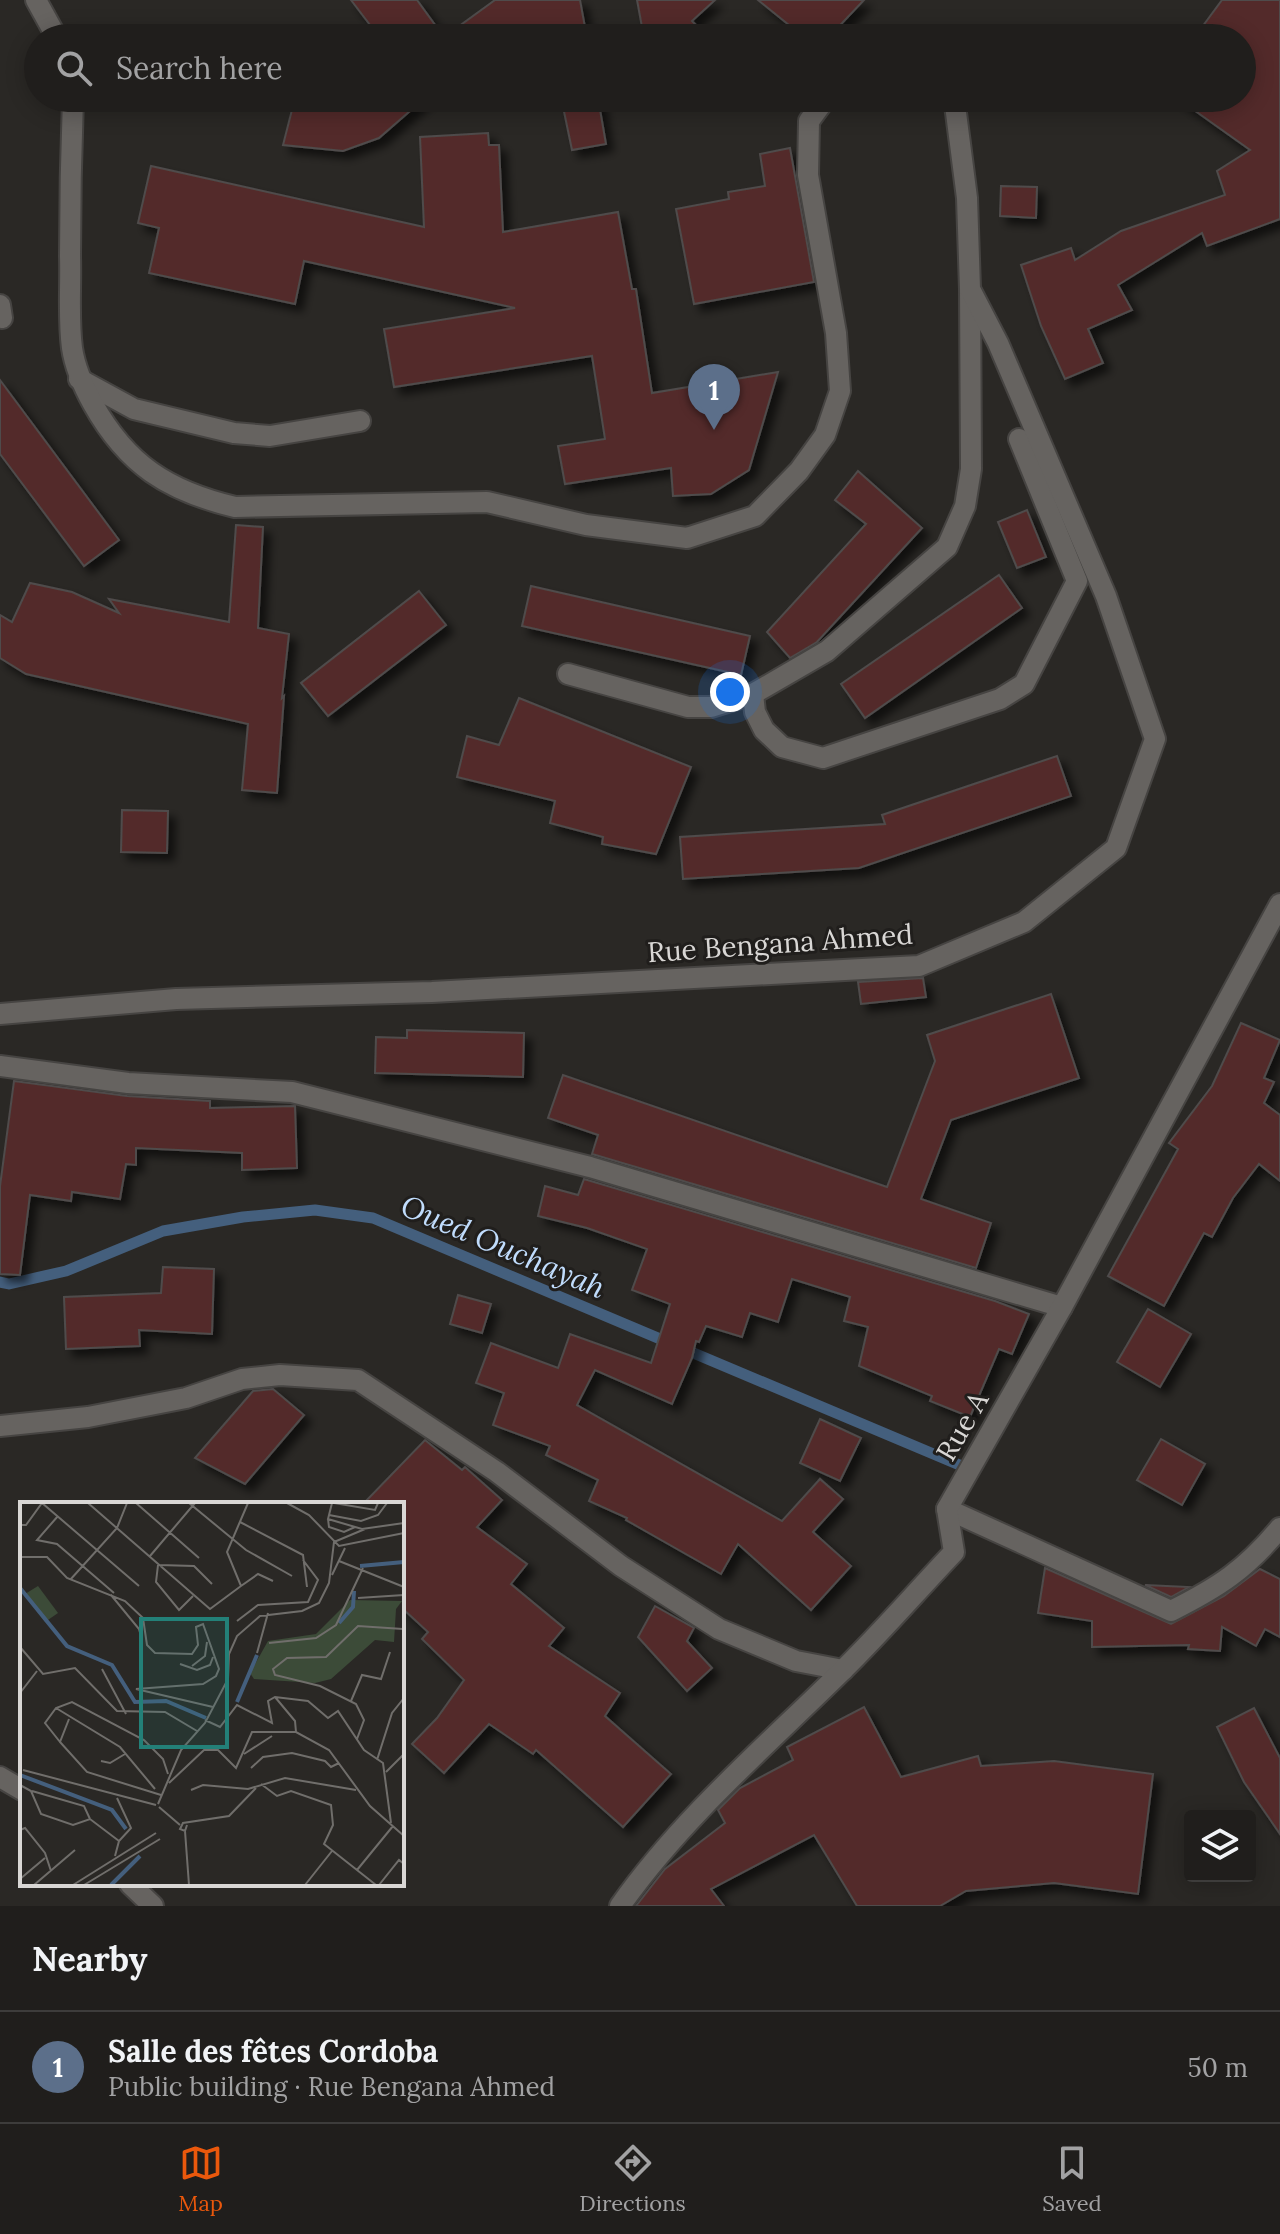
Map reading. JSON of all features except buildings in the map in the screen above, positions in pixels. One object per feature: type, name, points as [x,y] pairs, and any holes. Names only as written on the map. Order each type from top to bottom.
[{"type":"street","points":[[36,0],[49,24]]},
{"type":"street","points":[[72,112],[71,321],[72,348],[79,379],[109,432],[133,459],[169,485],[201,499],[235,507],[487,502],[586,525],[687,538],[755,516],[799,471],[825,435],[840,391],[836,333],[808,175],[809,121],[816,112]]},
{"type":"street","name":"Rue Bengana Ahmed","points":[[0,1014],[176,999],[432,992],[919,966],[1024,922],[1116,848],[1155,739],[1106,596],[998,343],[970,289],[967,198],[956,112]]},
{"type":"street","points":[[568,674],[688,707],[711,707],[753,694],[827,651],[947,547],[965,506],[971,469],[970,289]]},
{"type":"street","points":[[79,379],[134,409],[234,433],[270,436],[360,421]]},
{"type":"street","points":[[753,694],[755,712],[764,730],[782,747],[823,758],[1000,699],[1024,684],[1077,581],[1019,439]]},
{"type":"street","name":"Rue A","points":[[947,1509],[1062,1307],[1280,904]]},
{"type":"street","points":[[0,1066],[128,1083],[292,1092],[590,1167],[1062,1307]]},
{"type":"street","points":[[0,1426],[102,1415],[186,1398],[242,1379],[280,1375],[358,1380],[497,1472],[621,1566],[719,1629],[796,1661],[843,1670]]},
{"type":"street","points":[[947,1509],[1171,1611],[1212,1590],[1254,1559],[1280,1528]]},
{"type":"street","points":[[620,1906],[644,1871],[708,1802],[843,1670],[954,1552],[947,1509]]},
{"type":"street","points":[[0,1777],[20,1789]]},
{"type":"street","points":[[132,1886],[153,1906]]},
{"type":"waterway","name":"Oued Ouchayah","points":[[0,1282],[9,1284],[66,1271],[163,1231],[243,1217],[315,1210],[373,1218],[969,1469]]},
{"type":"place","name":"Salle des fêtes Cordoba","points":[[714,430]]}]
